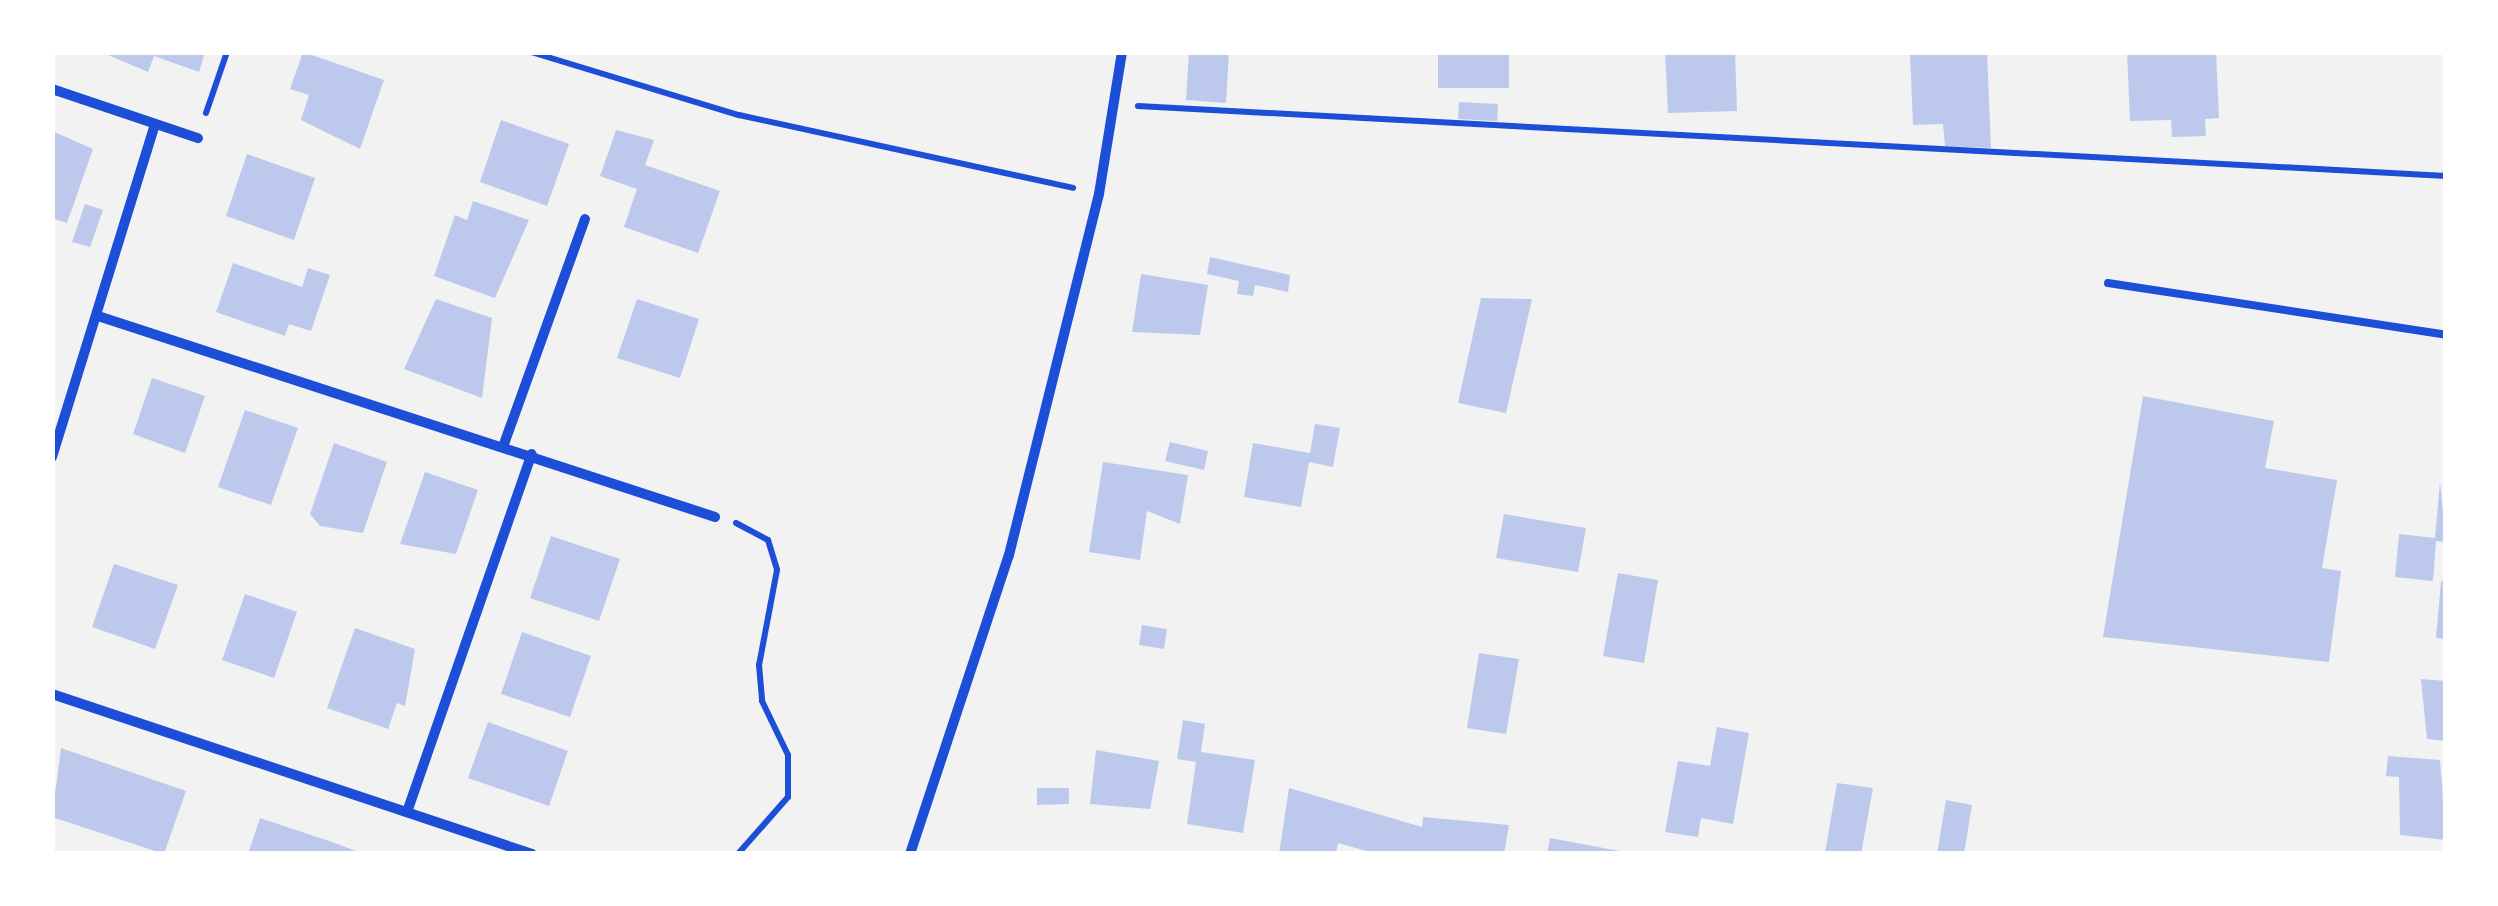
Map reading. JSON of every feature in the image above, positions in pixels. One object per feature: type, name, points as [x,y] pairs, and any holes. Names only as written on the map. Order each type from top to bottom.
[{"type":"street","points":[[910,854],[1009,555],[1099,194],[1117,104],[1122,52]]},
{"type":"street","points":[[52,89],[198,138]]},
{"type":"street","points":[[52,458],[155,125]]},
{"type":"street","points":[[504,444],[585,219]]},
{"type":"street","points":[[98,316],[504,444],[716,517]]},
{"type":"street","points":[[407,812],[532,454]]},
{"type":"street","points":[[52,694],[532,854]]},
{"type":"lane","points":[[2108,283],[2446,335]]},
{"type":"path","points":[[198,138],[226,52]]},
{"type":"path","points":[[531,52],[739,115],[1099,194]]},
{"type":"path","points":[[1117,104],[1694,142],[2446,176]]},
{"type":"path","points":[[716,517],[768,540],[777,570],[759,665],[762,701],[788,755],[788,797],[738,854]]},
{"type":"building","points":[[101,52],[205,52],[199,72],[154,56],[148,72]]},
{"type":"building","points":[[303,52],[384,80],[360,149],[301,120],[309,95],[290,89]]},
{"type":"building","points":[[1189,52],[1229,52],[1226,103],[1186,100]]},
{"type":"building","points":[[1438,52],[1509,52],[1509,88],[1438,88]]},
{"type":"building","points":[[1665,52],[1735,52],[1737,111],[1668,113]]},
{"type":"building","points":[[1910,52],[1987,52],[1991,148],[1945,146],[1943,124],[1913,125]]},
{"type":"building","points":[[2127,52],[2216,52],[2219,118],[2205,119],[2206,136],[2172,137],[2171,120],[2130,121]]},
{"type":"building","points":[[1459,102],[1498,104],[1497,121],[1458,119]]},
{"type":"building","points":[[501,120],[569,144],[547,206],[480,182]]},
{"type":"building","points":[[616,130],[654,140],[645,165],[720,191],[698,253],[624,227],[637,189],[600,176]]},
{"type":"building","points":[[52,131],[93,149],[67,223],[52,218]]},
{"type":"building","points":[[247,154],[315,178],[294,240],[226,216]]},
{"type":"building","points":[[473,201],[529,220],[495,298],[434,276],[455,215],[467,220]]},
{"type":"building","points":[[85,204],[103,210],[90,247],[72,242]]},
{"type":"building","points":[[1210,257],[1290,275],[1288,292],[1255,285],[1253,296],[1237,294],[1239,281],[1207,274]]},
{"type":"building","points":[[233,263],[302,287],[308,268],[330,275],[311,331],[289,324],[285,336],[216,312]]},
{"type":"building","points":[[1141,274],[1208,285],[1200,335],[1132,332]]},
{"type":"building","points":[[1481,298],[1532,299],[1506,413],[1458,403]]},
{"type":"building","points":[[436,299],[492,318],[482,398],[404,369]]},
{"type":"building","points":[[637,299],[699,319],[680,378],[617,358]]},
{"type":"building","points":[[152,378],[205,396],[185,453],[133,434]]},
{"type":"building","points":[[2143,396],[2274,421],[2265,468],[2337,480],[2322,568],[2341,571],[2329,662],[2103,637]]},
{"type":"building","points":[[245,410],[298,428],[271,505],[218,487]]},
{"type":"building","points":[[1315,424],[1340,428],[1333,467],[1309,462],[1301,507],[1244,497],[1253,443],[1310,453]]},
{"type":"building","points":[[1170,442],[1208,451],[1204,470],[1165,461]]},
{"type":"building","points":[[334,443],[387,462],[363,533],[320,526],[310,514]]},
{"type":"building","points":[[1103,462],[1188,475],[1180,524],[1147,511],[1140,560],[1089,552]]},
{"type":"building","points":[[425,472],[478,490],[456,554],[400,544]]},
{"type":"building","points":[[2440,482],[2446,542],[2436,541],[2433,581],[2395,577],[2399,534],[2435,538]]},
{"type":"building","points":[[1504,514],[1586,528],[1578,572],[1496,558]]},
{"type":"building","points":[[551,536],[620,559],[599,621],[530,598]]},
{"type":"building","points":[[114,564],[178,585],[155,649],[92,627]]},
{"type":"building","points":[[1618,573],[1658,580],[1644,663],[1603,656]]},
{"type":"building","points":[[2441,581],[2446,581],[2446,639],[2436,638]]},
{"type":"building","points":[[245,594],[297,612],[274,678],[222,660]]},
{"type":"building","points":[[1142,625],[1167,629],[1164,649],[1139,645]]},
{"type":"building","points":[[355,628],[415,649],[405,706],[397,703],[388,729],[327,708]]},
{"type":"building","points":[[522,632],[591,656],[570,717],[501,694]]},
{"type":"building","points":[[1479,653],[1519,659],[1506,734],[1467,728]]},
{"type":"building","points":[[2421,679],[2446,681],[2446,741],[2427,739]]},
{"type":"building","points":[[1183,720],[1205,724],[1201,752],[1255,760],[1243,833],[1187,824],[1196,762],[1177,759]]},
{"type":"building","points":[[488,722],[568,751],[549,806],[468,778]]},
{"type":"building","points":[[1717,727],[1749,733],[1733,824],[1701,818],[1698,837],[1665,832],[1678,761],[1710,766]]},
{"type":"building","points":[[61,748],[186,791],[164,854],[52,817]]},
{"type":"building","points":[[1096,750],[1159,761],[1150,809],[1090,804]]},
{"type":"building","points":[[2388,756],[2440,760],[2446,840],[2400,835],[2399,777],[2386,776]]},
{"type":"building","points":[[1837,783],[1873,788],[1861,854],[1825,853]]},
{"type":"building","points":[[1037,788],[1069,788],[1069,804],[1037,805]]},
{"type":"building","points":[[1289,788],[1422,827],[1423,817],[1509,825],[1504,854],[1377,854],[1338,843],[1336,854],[1279,854]]},
{"type":"building","points":[[1946,800],[1972,805],[1964,854],[1937,854]]},
{"type":"building","points":[[260,818],[332,842],[364,854],[248,854]]},
{"type":"building","points":[[1550,838],[1625,852],[1625,854],[1547,854]]}]
